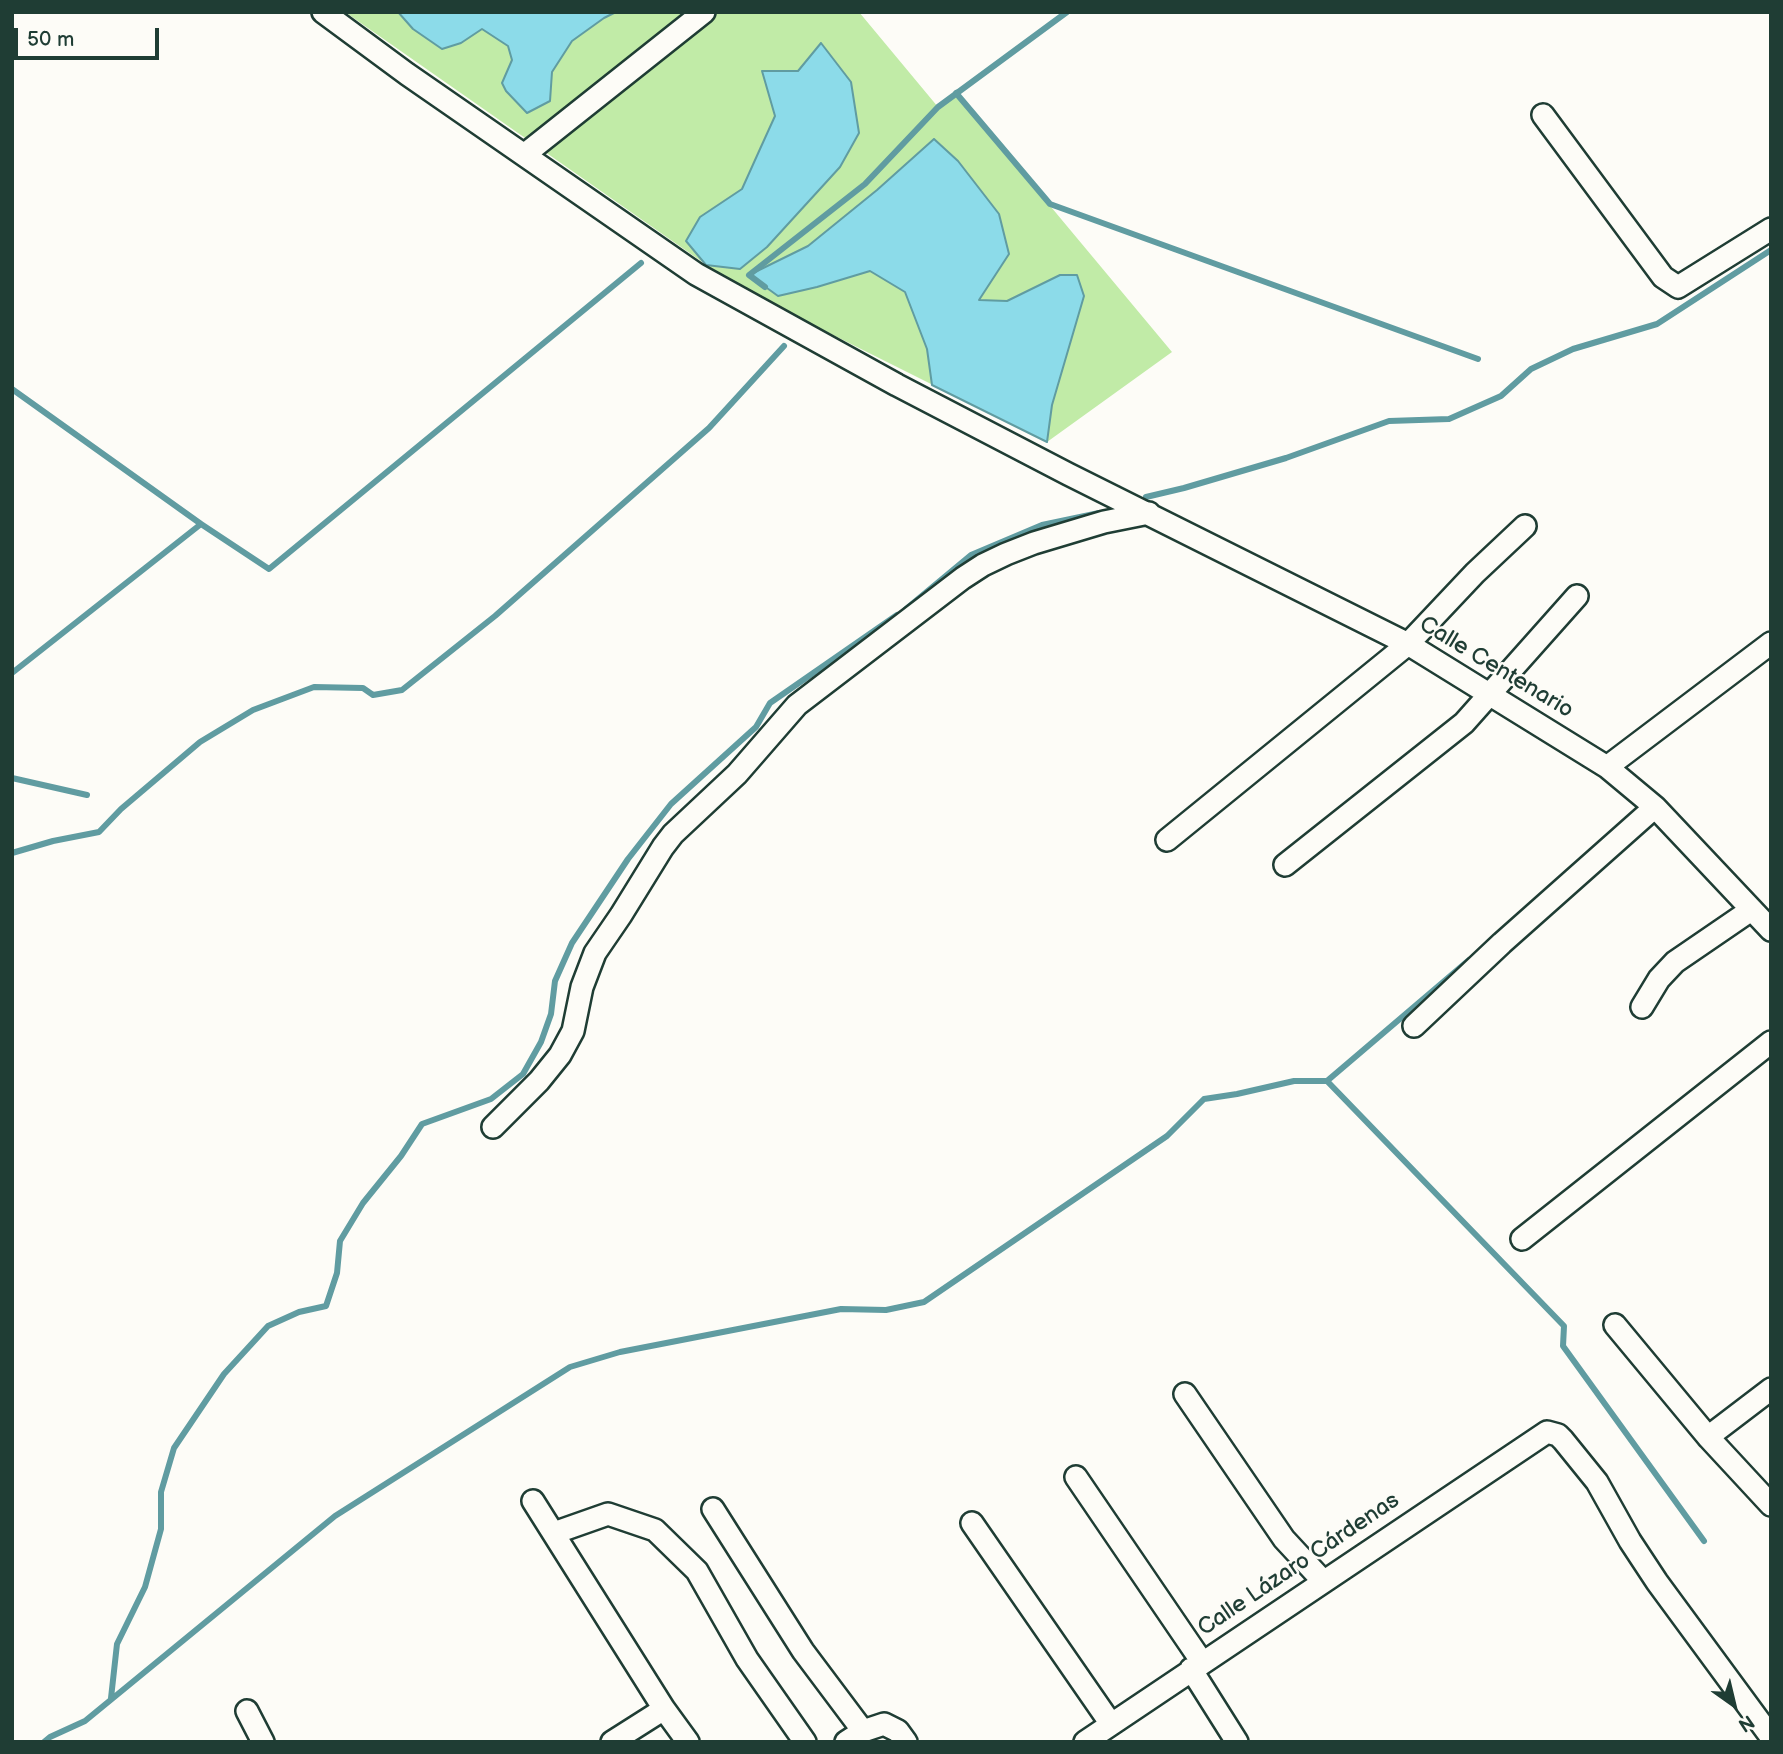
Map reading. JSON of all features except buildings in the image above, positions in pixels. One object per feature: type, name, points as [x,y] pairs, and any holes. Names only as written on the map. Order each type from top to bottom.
[{"type":"street","name":"Calle Centenario","points":[[323,12],[696,274],[750,306],[958,416],[1408,644],[1607,766],[1655,807],[1771,930]]},
{"type":"street","points":[[524,155],[704,12]]},
{"type":"street","points":[[1544,115],[1663,277],[1678,287],[1771,229]]},
{"type":"street","points":[[493,1128],[540,1081],[561,1055],[573,1031],[582,987],[595,953],[663,847],[673,834],[737,774],[797,705],[983,565],[1046,540],[1104,522],[1149,513]]},
{"type":"street","points":[[1167,840],[1408,644],[1475,573],[1525,526]]},
{"type":"street","points":[[1285,865],[1464,723],[1577,596]]},
{"type":"street","points":[[1607,766],[1771,643]]},
{"type":"street","points":[[1414,1026],[1502,943],[1655,807]]},
{"type":"street","points":[[1642,1007],[1658,979],[1675,962],[1751,910]]},
{"type":"street","points":[[1522,1238],[1771,1042]]},
{"type":"street","points":[[1615,1325],[1708,1437],[1771,1505]]},
{"type":"street","points":[[1708,1437],[1771,1389]]},
{"type":"street","points":[[1185,1394],[1284,1539],[1323,1581]]},
{"type":"street","name":"Calle Lázaro Cárdenas","points":[[1085,1742],[1547,1432],[1558,1435],[1597,1482],[1657,1582],[1771,1737]]},
{"type":"street","points":[[1076,1477],[1196,1665],[1237,1742]]},
{"type":"street","points":[[533,1501],[664,1709],[688,1742]]},
{"type":"street","points":[[713,1509],[854,1737],[884,1724],[898,1731],[906,1742]]},
{"type":"street","points":[[554,1533],[608,1514],[655,1530],[697,1571],[747,1659],[805,1742]]},
{"type":"street","points":[[972,1523],[1111,1724]]},
{"type":"street","points":[[612,1742],[664,1709]]},
{"type":"street","points":[[247,1711],[263,1742]]},
{"type":"green space","points":[[345,12],[859,12],[938,107],[956,93],[1172,352],[1047,442],[741,289]]},
{"type":"water","points":[[398,12],[616,12],[572,41],[552,72],[550,101],[527,113],[502,83],[512,60],[508,46],[482,29],[461,43],[442,49],[413,29]]},
{"type":"water","points":[[821,43],[851,82],[859,133],[840,167],[767,247],[740,269],[706,265],[686,241],[700,217],[742,189],[775,116],[762,71],[798,71]]},
{"type":"water","points":[[934,139],[958,161],[999,214],[1009,254],[979,300],[1007,301],[1060,275],[1077,275],[1084,296],[1052,405],[1047,442],[932,385],[927,349],[905,292],[870,271],[778,296],[749,275],[808,246]]},
{"type":"waterway","points":[[765,287],[749,275],[865,184],[938,107],[1067,12]]},
{"type":"waterway","points":[[956,93],[1050,204],[1478,359]]},
{"type":"waterway","points":[[1146,497],[1286,458],[1389,421],[1449,419],[1501,396],[1531,369],[1573,349],[1657,324],[1771,250]]},
{"type":"waterway","points":[[12,389],[201,524],[269,569],[641,263]]},
{"type":"waterway","points":[[12,853],[99,832],[121,809],[200,742],[253,710],[314,687],[363,688],[373,695],[402,690],[495,616],[709,428],[784,346]]},
{"type":"waterway","points":[[906,609],[971,555],[1042,525],[1099,513]]},
{"type":"waterway","points":[[12,673],[201,524]]},
{"type":"waterway","points":[[111,1698],[117,1644],[145,1587],[161,1529],[161,1492],[174,1448],[224,1374],[268,1326],[299,1312],[326,1306],[337,1273],[340,1241],[363,1203],[401,1156],[422,1124],[491,1099],[523,1074],[541,1042],[551,1014],[555,981],[572,943],[628,859],[671,804],[756,727],[770,703],[897,615]]},
{"type":"waterway","points":[[12,778],[87,795]]},
{"type":"waterway","points":[[44,1742],[85,1721],[335,1516],[570,1367],[620,1352],[841,1309],[886,1310],[924,1302],[1167,1136],[1204,1099],[1294,1081],[1327,1081],[1469,960]]},
{"type":"waterway","points":[[1327,1081],[1564,1326],[1563,1346],[1704,1541]]}]
